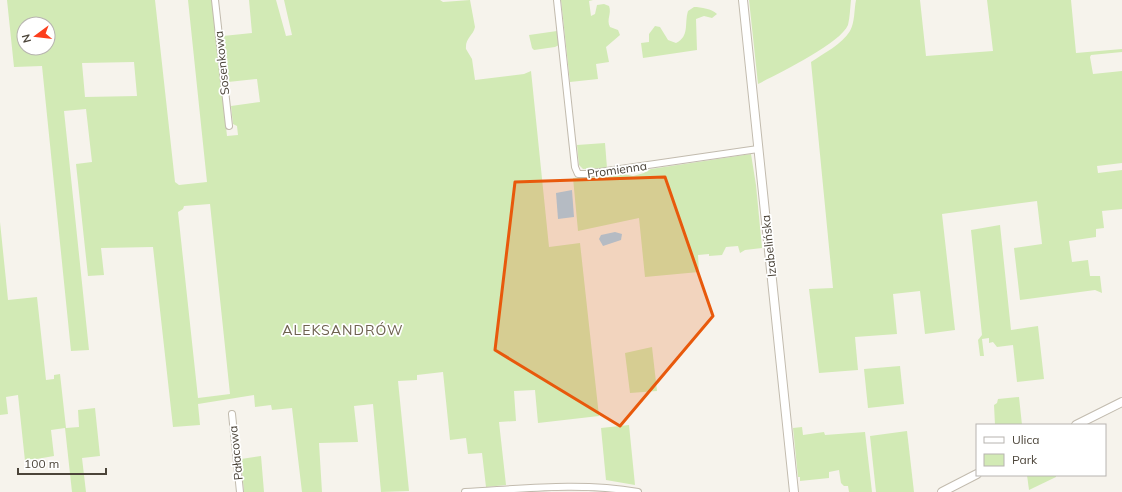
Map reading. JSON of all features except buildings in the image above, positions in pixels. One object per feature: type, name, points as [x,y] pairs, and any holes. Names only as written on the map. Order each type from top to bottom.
[{"type":"street","name":"Sosenkowa","points":[[215,0],[229,126]]},
{"type":"street","name":"Promienna","points":[[557,0],[575,167],[578,174],[758,149]]},
{"type":"street","name":"Izabelińska","points":[[743,0],[794,492]]},
{"type":"street","points":[[1078,424],[1122,402]]},
{"type":"street","name":"Pałacowa","points":[[232,414],[240,492]]},
{"type":"street","points":[[942,492],[976,475]]},
{"type":"street","points":[[465,492],[608,487],[638,492]]},
{"type":"highlighted area","points":[[665,177],[713,316],[620,426],[495,350],[515,182]]},
{"type":"green space","points":[[7,0],[155,0],[175,182],[179,185],[207,182],[188,0],[212,0],[227,136],[238,135],[237,126],[233,124],[231,106],[260,102],[257,79],[228,82],[223,36],[252,33],[249,0],[276,0],[286,36],[292,35],[284,0],[440,0],[443,2],[470,0],[475,27],[467,42],[466,49],[472,59],[475,80],[524,74],[531,71],[549,247],[580,243],[599,416],[538,423],[535,390],[514,391],[516,421],[499,422],[506,485],[486,487],[482,453],[468,454],[466,438],[450,440],[443,372],[417,375],[417,380],[398,381],[409,491],[381,492],[373,404],[354,406],[358,442],[319,443],[322,492],[302,492],[292,408],[272,410],[271,405],[255,407],[254,395],[198,404],[200,425],[173,427],[153,247],[101,248],[104,275],[88,276],[76,164],[92,162],[86,109],[64,111],[89,350],[71,351],[42,66],[14,67]],"holes":[[[134,62],[137,96],[85,97],[82,63]],[[210,204],[230,394],[198,398],[178,212],[183,209],[184,206]]]},
{"type":"green space","points":[[561,0],[593,0],[589,1],[591,16],[595,14],[597,5],[604,4],[609,6],[610,27],[618,30],[620,35],[606,47],[609,62],[596,64],[598,79],[570,82]]},
{"type":"green space","points":[[749,0],[851,0],[850,16],[848,25],[843,33],[833,41],[807,58],[758,84]]},
{"type":"green space","points":[[856,0],[920,0],[926,56],[993,51],[987,0],[1071,0],[1076,53],[1122,49],[1122,52],[1091,55],[1090,57],[1093,74],[1122,71],[1122,163],[1097,166],[1098,173],[1122,170],[1122,209],[1102,211],[1104,228],[1096,229],[1096,237],[1069,241],[1072,262],[1088,260],[1090,276],[1100,276],[1102,293],[1095,290],[1020,300],[1014,248],[1042,244],[1037,201],[942,214],[955,330],[925,334],[920,291],[893,294],[897,334],[855,337],[858,370],[819,373],[809,289],[833,288],[811,62],[827,52],[847,36],[854,20]]},
{"type":"green space","points":[[694,7],[700,7],[717,14],[712,18],[704,16],[696,19],[697,50],[643,58],[641,43],[649,42],[649,34],[655,26],[660,27],[668,40],[676,43],[685,33],[688,11]]},
{"type":"green space","points":[[557,31],[559,45],[534,50],[532,48],[529,35]]},
{"type":"green space","points":[[605,143],[607,168],[583,169],[579,165],[577,145]]},
{"type":"green space","points":[[751,154],[756,185],[762,248],[745,250],[740,253],[738,246],[726,247],[722,255],[698,255],[699,272],[645,277],[639,218],[578,231],[573,178],[624,174],[633,176],[651,169]]},
{"type":"green space","points":[[0,222],[8,300],[37,297],[46,380],[54,379],[54,375],[60,374],[66,428],[79,427],[78,410],[95,408],[100,456],[82,458],[86,492],[72,492],[65,428],[51,430],[54,456],[25,461],[18,395],[6,397],[8,414],[0,415]]},
{"type":"green space","points":[[1000,225],[1011,330],[1038,326],[1044,379],[1017,382],[1013,345],[997,347],[993,342],[989,343],[989,338],[982,339],[984,356],[980,356],[978,340],[982,335],[971,230]]},
{"type":"green space","points":[[652,347],[657,391],[630,393],[625,353]]},
{"type":"green space","points":[[900,366],[904,404],[868,408],[864,369]]},
{"type":"green space","points":[[1019,397],[1022,424],[995,424],[994,405],[997,403],[998,399]]},
{"type":"green space","points":[[629,425],[635,485],[606,480],[601,428]]},
{"type":"green space","points":[[802,427],[803,435],[824,432],[825,435],[865,432],[872,492],[849,492],[848,486],[844,486],[841,483],[839,470],[829,472],[829,478],[800,481],[800,477],[798,477],[793,428]]},
{"type":"green space","points":[[907,431],[914,492],[876,492],[870,436]]},
{"type":"green space","points":[[261,456],[264,492],[244,492],[241,459]]},
{"type":"green space","points":[[1027,476],[1056,476],[1056,477],[1029,490]]},
{"type":"water","points":[[572,190],[574,217],[558,219],[556,193]]},
{"type":"water","points":[[615,232],[622,234],[621,240],[603,246],[599,239],[601,235]]},
{"type":"district","name":"ALEKSANDRÓW","points":[[343,330]]}]
